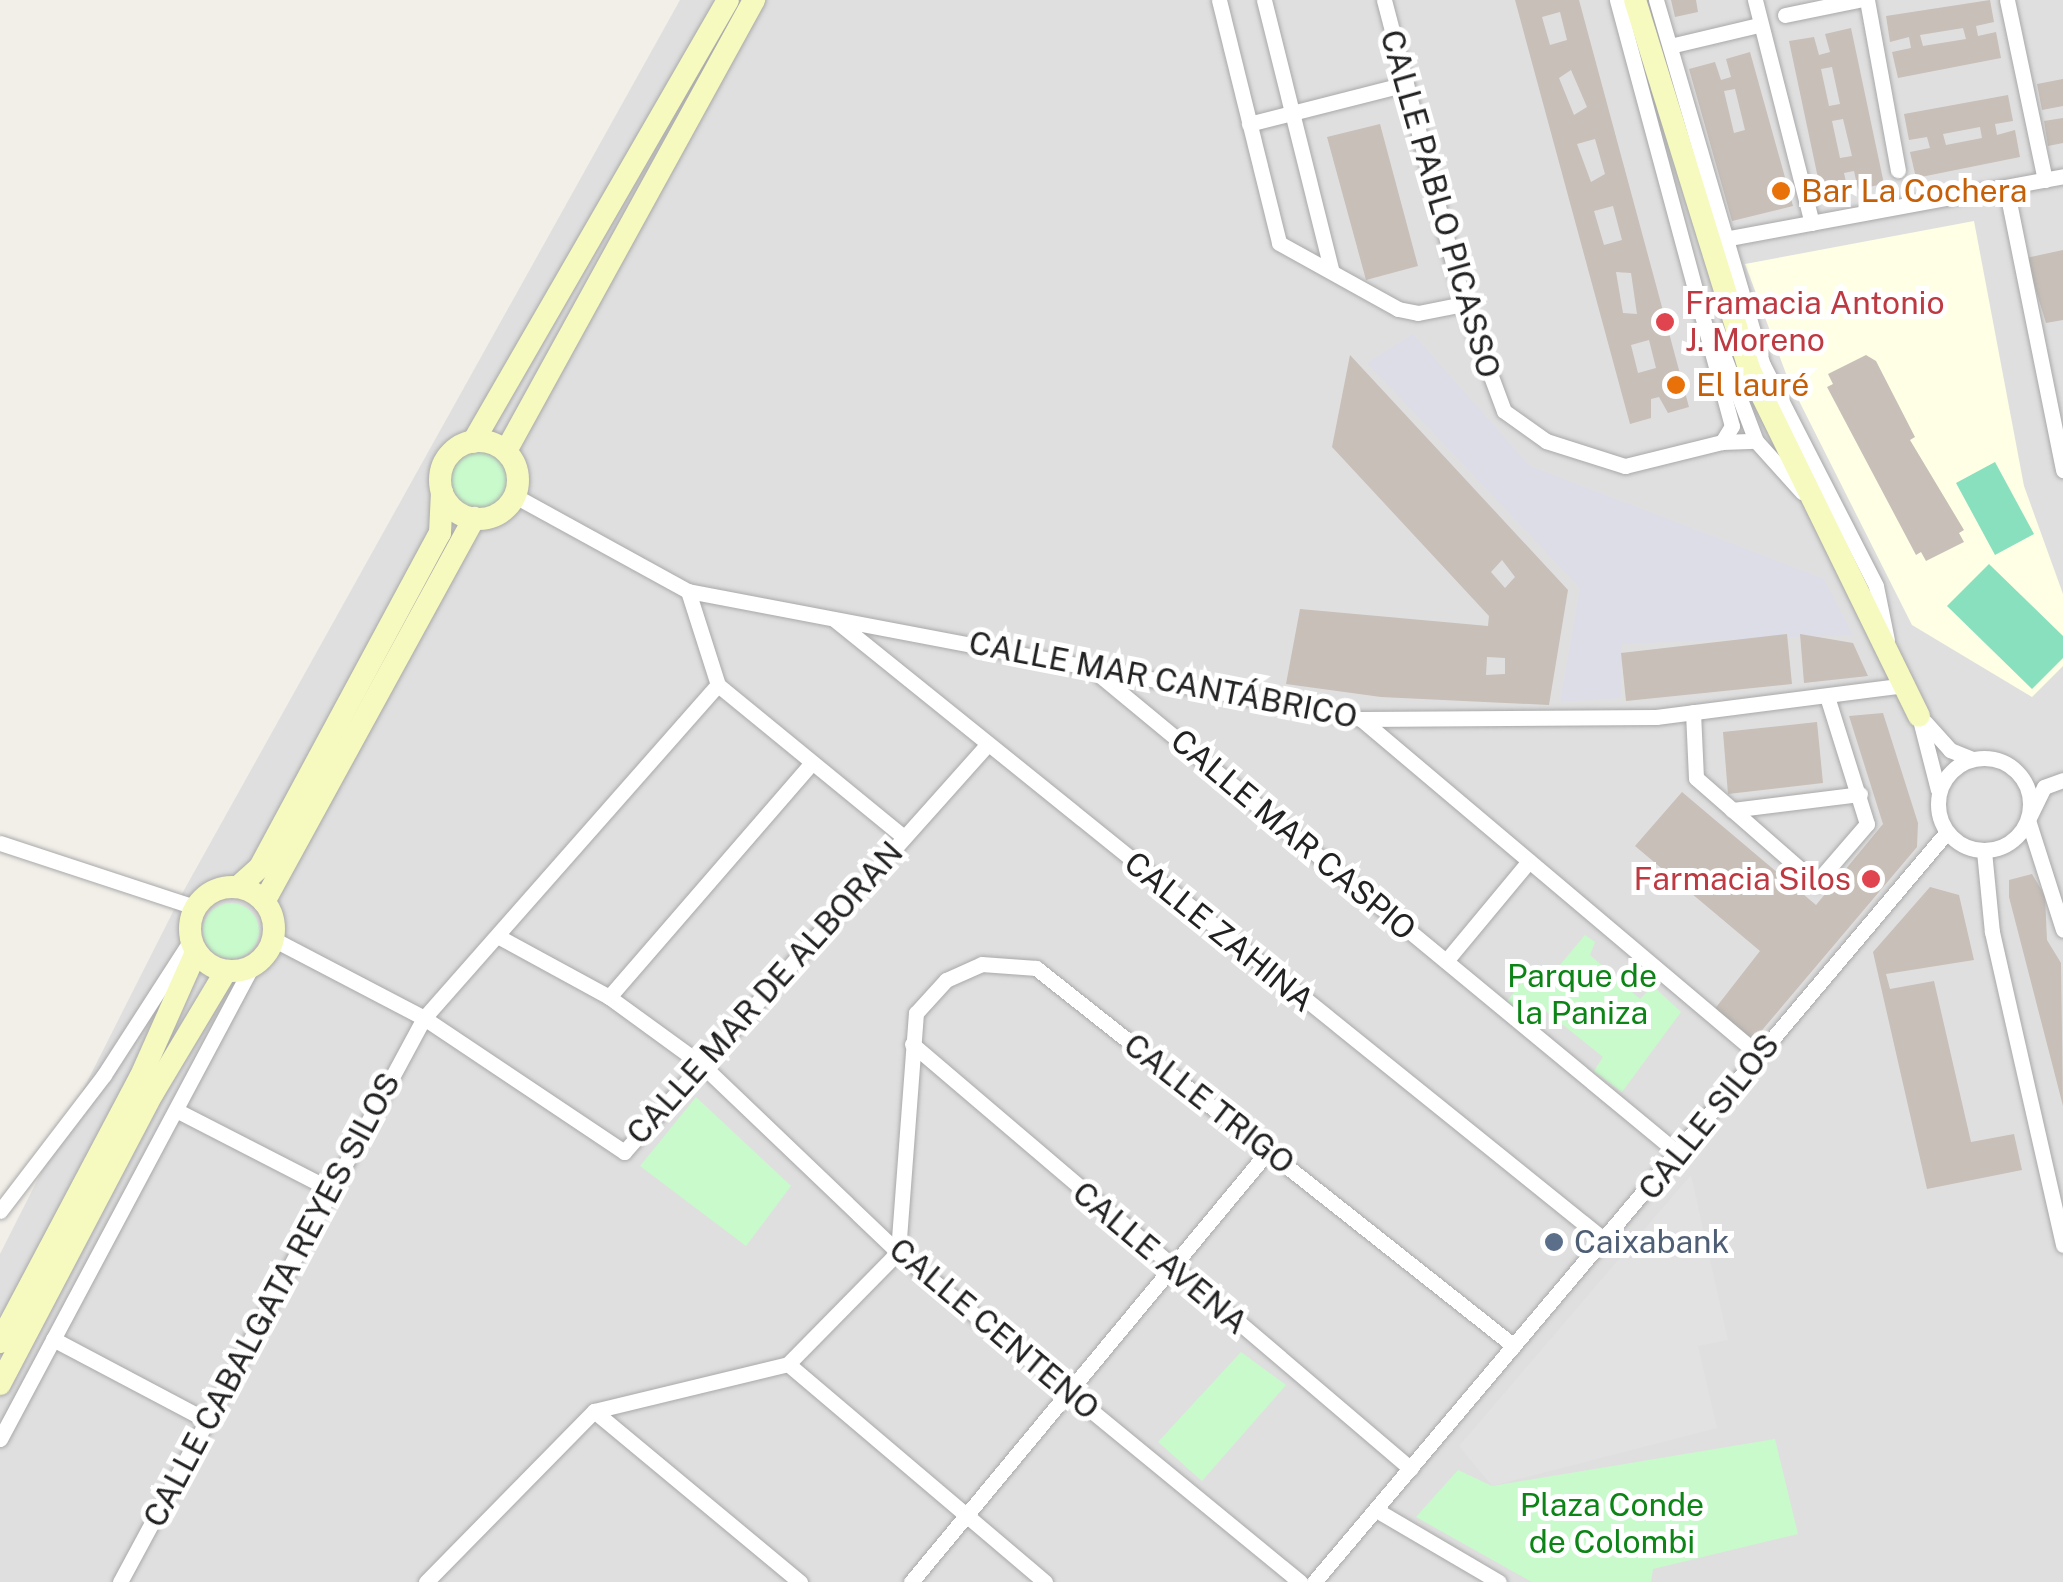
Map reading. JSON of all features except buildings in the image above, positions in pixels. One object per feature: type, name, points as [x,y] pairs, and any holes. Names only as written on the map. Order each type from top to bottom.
[{"type":"main road","points":[[0,1342],[140,1078],[193,946],[195,907],[214,891],[238,887],[260,867],[440,533],[442,492],[450,454],[473,442],[728,0]]},
{"type":"main road","points":[[506,451],[754,0]]},
{"type":"main road","points":[[1635,0],[1749,368],[1899,686],[1919,716]]},
{"type":"main road","points":[[442,492],[454,510],[474,518],[498,514],[515,496],[518,472],[506,451],[473,442]]},
{"type":"main road","points":[[193,946],[226,971],[252,966],[273,939],[264,902],[474,518]]},
{"type":"main road","points":[[238,887],[264,902]]},
{"type":"main road","points":[[0,1384],[153,1093],[226,971]]},
{"type":"street","points":[[1218,0],[1279,243],[1398,310],[1418,313],[1464,304]]},
{"type":"street","points":[[1264,0],[1331,269]]},
{"type":"street","name":"CALLE PABLO PICASSO","points":[[1384,0],[1464,304],[1495,399],[1546,441],[1625,466],[1722,442],[1756,441]]},
{"type":"street","points":[[1617,0],[1732,426],[1722,442]]},
{"type":"street","points":[[1656,0],[1762,366],[1876,586],[1889,664]]},
{"type":"street","points":[[1754,0],[1812,222]]},
{"type":"street","points":[[1785,15],[1858,0]]},
{"type":"street","points":[[1867,0],[1898,170]]},
{"type":"street","points":[[2007,0],[2045,180]]},
{"type":"street","points":[[1670,46],[1759,26]]},
{"type":"street","points":[[1249,124],[1406,84]]},
{"type":"street","points":[[1724,239],[2063,176]]},
{"type":"street","points":[[2006,187],[2058,423],[2063,470]]},
{"type":"street","points":[[1684,257],[1756,441],[1808,498]]},
{"type":"street","name":"CALLE MAR CANTÁBRICO","points":[[515,496],[688,591],[1361,719],[1693,712],[1899,686]]},
{"type":"street","points":[[688,591],[718,685],[904,837]]},
{"type":"street","name":"CALLE ZAHINA","points":[[834,620],[1606,1242]]},
{"type":"street","name":"CALLE MAR CASPIO","points":[[1094,670],[1679,1154]]},
{"type":"street","name":"CALLE CABALGATA REYES SILOS","points":[[120,1582],[424,1018],[501,938],[718,685]]},
{"type":"street","points":[[1693,712],[1696,778],[1816,883],[1866,824],[1860,794],[1827,696]]},
{"type":"street","points":[[1919,716],[1950,750],[1972,759],[2000,760],[2023,778],[2028,820],[2063,930]]},
{"type":"street","points":[[1919,716],[1947,832],[1984,851],[2011,842],[2028,820],[2044,787],[2063,780]]},
{"type":"street","points":[[1361,719],[1759,1055]]},
{"type":"street","name":"CALLE MAR DE ALBORAN","points":[[424,1018],[624,1152],[986,746]]},
{"type":"street","points":[[1938,795],[1950,772],[1972,759]]},
{"type":"street","points":[[609,998],[812,764]]},
{"type":"street","points":[[1732,810],[1860,794]]},
{"type":"street","name":"CALLE SILOS","points":[[1314,1582],[1606,1242],[1947,832]]},
{"type":"street","points":[[0,843],[195,907]]},
{"type":"street","points":[[1984,851],[1992,932],[2057,1195],[2063,1244]]},
{"type":"street","points":[[1446,961],[1528,861]]},
{"type":"street","name":"CALLE CENTENO","points":[[501,938],[609,998],[700,1063],[898,1252],[1300,1582]]},
{"type":"street","points":[[273,939],[424,1018]]},
{"type":"street","points":[[0,1210],[104,1074],[193,946]]},
{"type":"street","name":"CALLE TRIGO","points":[[898,1252],[916,1013],[946,980],[982,964],[1036,968],[1514,1346]]},
{"type":"street","points":[[0,1439],[252,966]]},
{"type":"street","name":"CALLE AVENA","points":[[912,1044],[1170,1270],[1411,1469]]},
{"type":"street","points":[[176,1110],[330,1188]]},
{"type":"street","points":[[911,1582],[1269,1150]]},
{"type":"street","points":[[426,1582],[594,1412],[788,1364],[898,1252]]},
{"type":"street","points":[[54,1339],[206,1420]]},
{"type":"street","points":[[788,1364],[1045,1582]]},
{"type":"street","points":[[594,1412],[800,1582]]},
{"type":"street","points":[[1378,1511],[1499,1582]]},
{"type":"shaded area","points":[[680,0],[2063,0],[2063,1582],[0,1582],[0,1254],[183,892]]},
{"type":"shaded area","points":[[1974,221],[2024,486],[2063,594],[2063,666],[2032,697],[1912,625],[1788,379],[1745,264]]},
{"type":"shaded area","points":[[1413,334],[1530,466],[1824,579],[1853,635],[1622,644],[1621,698],[1560,702],[1580,588],[1367,363]]},
{"type":"shaded area","points":[[1691,1175],[1728,1340],[1698,1346],[1717,1428],[1492,1486],[1459,1446]]},
{"type":"green space","points":[[480,451],[501,459],[509,480],[501,501],[480,509],[459,501],[451,480],[459,459]]},
{"type":"green space","points":[[1995,462],[2034,534],[1995,555],[1956,483]]},
{"type":"green space","points":[[1989,564],[2063,636],[2063,658],[2032,689],[1947,606]]},
{"type":"green space","points":[[231,903],[251,911],[259,931],[251,951],[231,959],[211,951],[203,931],[211,911]]},
{"type":"green space","name":"Parque de la Paniza","points":[[1585,935],[1595,942],[1590,955],[1640,999],[1653,986],[1681,1012],[1622,1092],[1594,1071],[1603,1057],[1542,1008],[1531,1019],[1507,1001],[1534,967],[1550,977]]},
{"type":"green space","points":[[696,1097],[791,1186],[746,1246],[640,1166]]},
{"type":"green space","points":[[1241,1352],[1286,1385],[1202,1481],[1158,1442]]},
{"type":"green space","name":"Plaza Conde de Colombi","points":[[1775,1439],[1798,1534],[1653,1569],[1651,1582],[1532,1582],[1416,1517],[1458,1470],[1492,1486]]},
{"type":"place","name":"Bar La Cochera","points":[[1781,191]]},
{"type":"place","name":"Framacia Antonio J. Moreno","points":[[1665,322]]},
{"type":"place","name":"El lauré","points":[[1676,385]]},
{"type":"place","name":"Farmacia Silos","points":[[1871,879]]},
{"type":"place","name":"Caixabank","points":[[1554,1242]]}]
